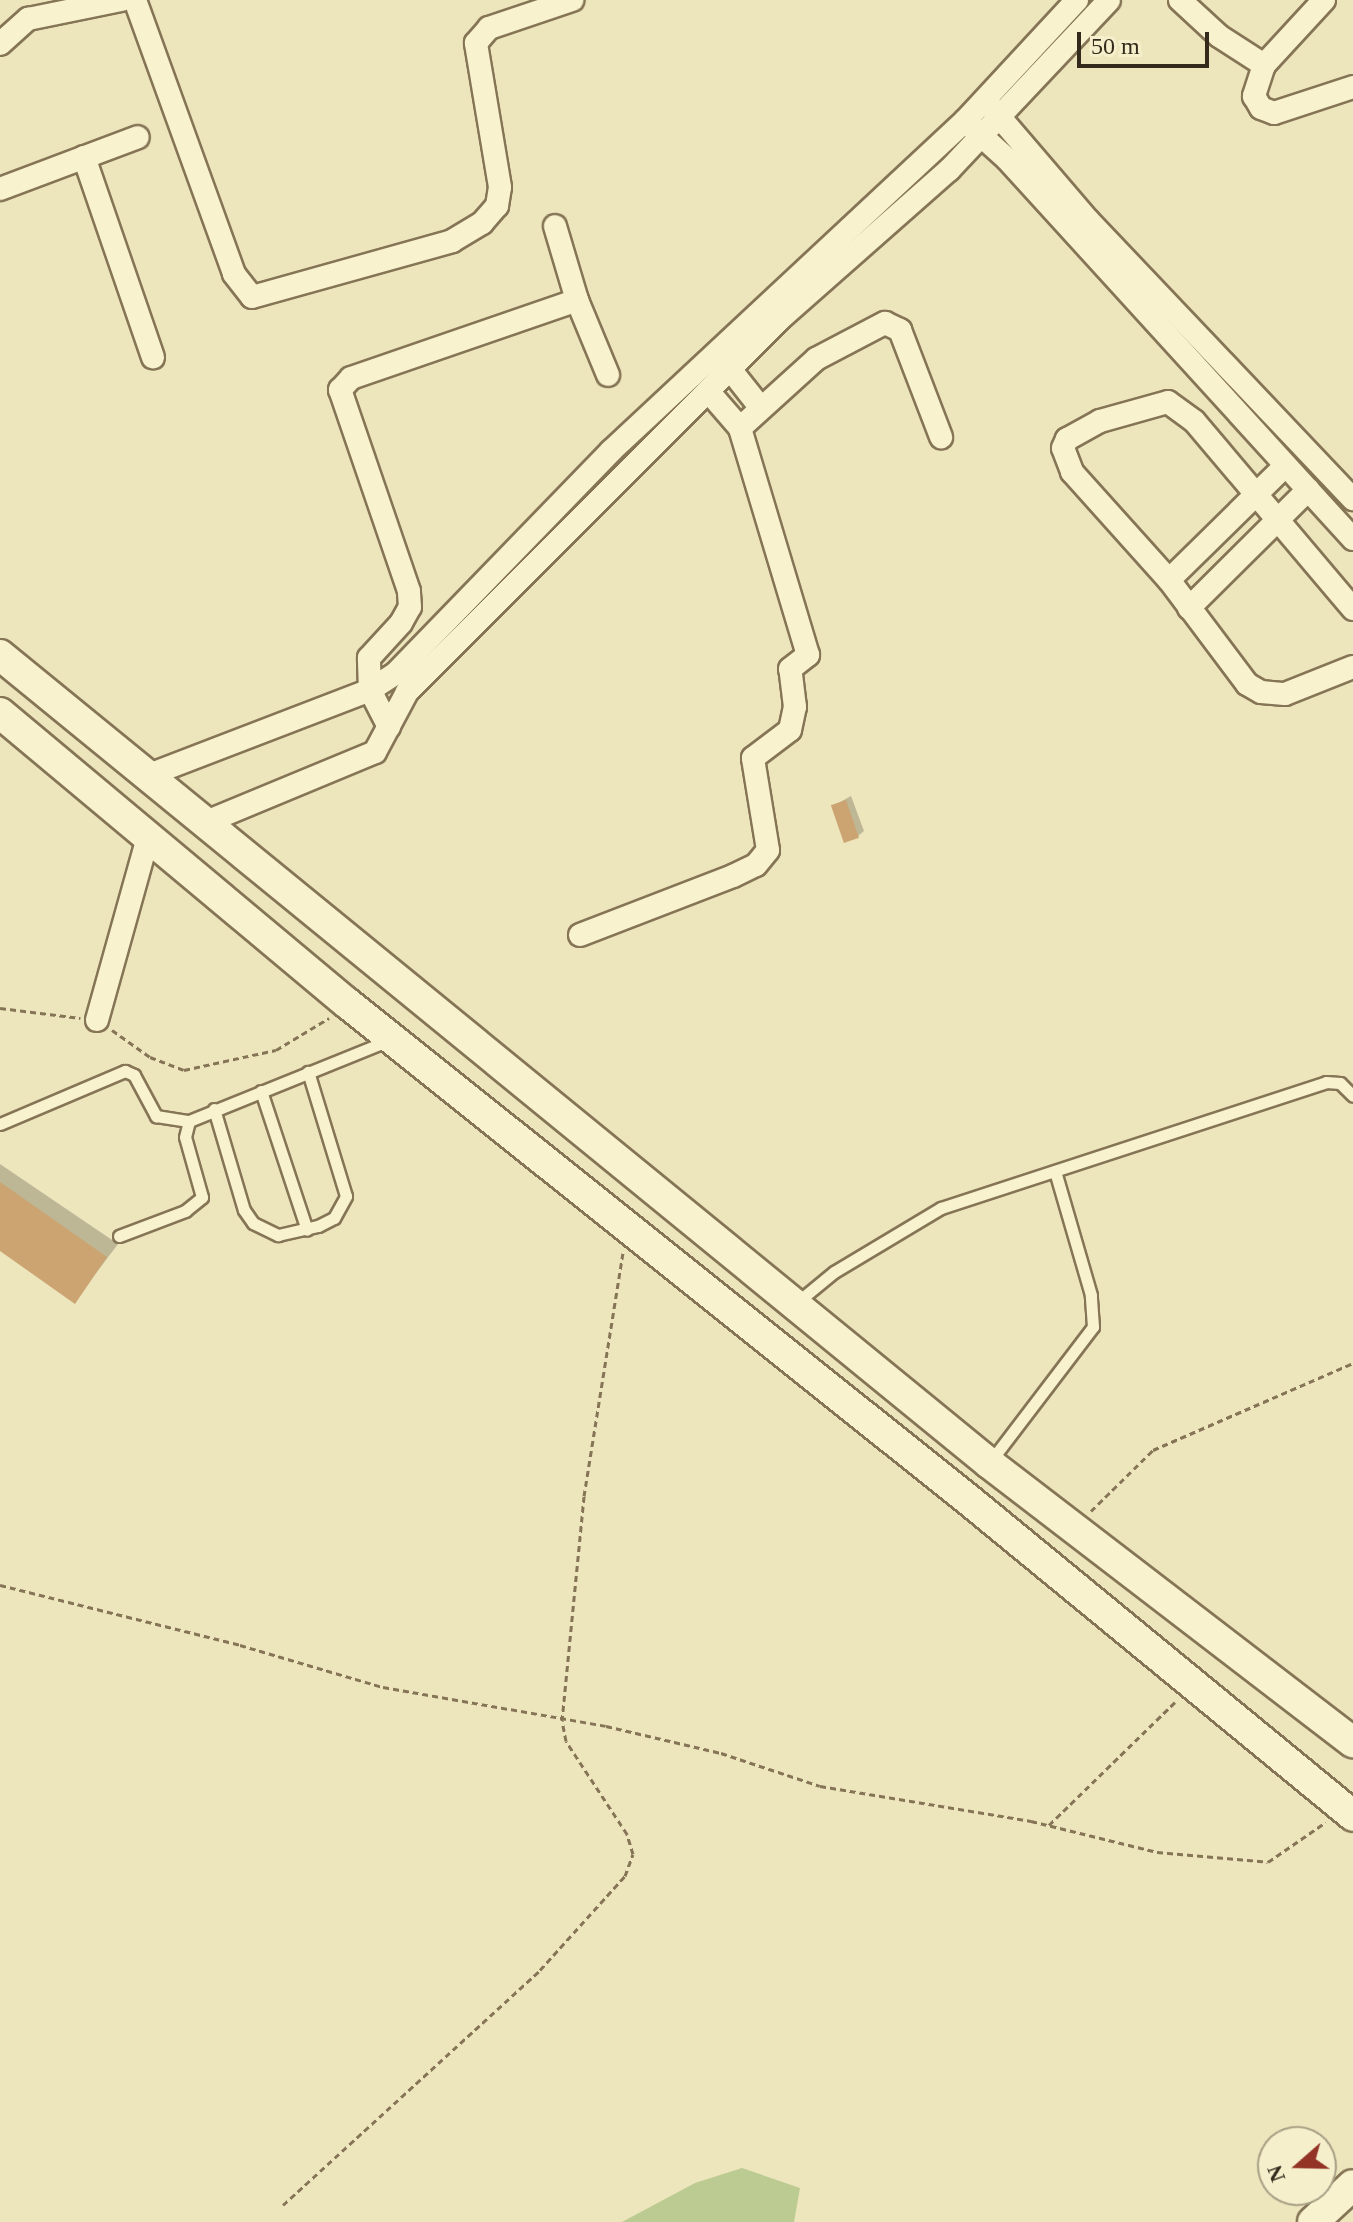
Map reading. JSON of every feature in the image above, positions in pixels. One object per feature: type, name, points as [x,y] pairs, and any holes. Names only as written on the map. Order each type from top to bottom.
[{"type":"street","points":[[0,44],[13,28],[37,9],[121,0]]},
{"type":"street","points":[[135,0],[234,274],[252,297],[452,241],[482,223],[497,206],[500,187],[476,43],[489,28],[572,0]]},
{"type":"street","points":[[974,128],[986,100],[1077,0]]},
{"type":"street","points":[[149,775],[370,690],[395,674],[611,451],[746,338],[974,128],[999,118],[1109,0]]},
{"type":"street","points":[[1180,0],[1219,36],[1264,65]]},
{"type":"street","points":[[1324,0],[1264,65],[1254,96],[1261,108],[1274,113],[1353,87]]},
{"type":"street","points":[[986,100],[1088,220],[1353,499]]},
{"type":"street","points":[[974,128],[1353,539]]},
{"type":"street","points":[[0,189],[138,137]]},
{"type":"street","points":[[84,157],[153,357]]},
{"type":"street","points":[[555,226],[577,300],[608,375]]},
{"type":"street","points":[[389,727],[370,690],[369,658],[401,623],[410,607],[409,591],[340,390],[351,378],[577,300]]},
{"type":"street","points":[[740,428],[816,359],[885,323],[893,323],[900,330],[941,437]]},
{"type":"street","points":[[204,823],[364,759],[382,744],[407,692],[730,369],[746,338]]},
{"type":"street","points":[[730,369],[760,407]]},
{"type":"street","points":[[580,935],[733,876],[756,865],[768,850],[753,758],[790,730],[795,707],[790,669],[808,655],[740,428],[708,391]]},
{"type":"street","points":[[1353,609],[1194,421],[1168,402],[1100,421],[1067,439],[1063,448],[1072,472],[1169,580],[1247,684],[1261,692],[1285,694],[1353,667]]},
{"type":"street","points":[[1169,580],[1285,466]]},
{"type":"street","points":[[1189,608],[1308,490]]},
{"type":"street","points":[[0,655],[989,1463],[1353,1742]]},
{"type":"street","points":[[0,713],[149,834],[347,1003],[1349,1812]]},
{"type":"street","points":[[97,1020],[149,834]]},
{"type":"street","points":[[430,1069],[459,1029]]},
{"type":"street","points":[[1313,2222],[1353,2185]]},
{"type":"street","points":[[1339,2222],[1353,2208]]},
{"type":"lane","points":[[0,1124],[125,1071],[134,1075],[156,1116],[189,1121],[392,1039]]},
{"type":"lane","points":[[214,1109],[244,1210],[253,1223],[278,1235],[307,1230],[334,1218],[346,1196],[308,1072]]},
{"type":"lane","points":[[795,1304],[834,1272],[941,1208],[1326,1082],[1340,1083],[1353,1096]]},
{"type":"lane","points":[[261,1091],[307,1230]]},
{"type":"lane","points":[[119,1236],[185,1211],[202,1197],[185,1137],[189,1121]]},
{"type":"lane","points":[[989,1463],[1093,1327],[1091,1295],[1055,1171]]},
{"type":"path","points":[[0,1008],[97,1020],[150,1057],[184,1070],[276,1050],[316,1029],[347,1003]]},
{"type":"path","points":[[283,2205],[523,1986],[625,1876],[633,1854],[627,1834],[566,1741],[562,1719],[584,1496],[627,1227]]},
{"type":"path","points":[[1076,1529],[1135,1463],[1153,1450],[1353,1363]]},
{"type":"path","points":[[0,1585],[240,1645],[383,1687],[562,1719],[721,1753],[820,1786],[1049,1825],[1157,1852],[1245,1864],[1281,1857],[1349,1812]]},
{"type":"path","points":[[1049,1825],[1193,1684]]},
{"type":"green space","points":[[742,2168],[800,2188],[794,2222],[622,2222],[695,2183]]},
{"type":"building","points":[[846,800],[859,838],[844,843],[831,805]]},
{"type":"building","points":[[0,1182],[107,1257],[75,1304],[0,1251]]}]
